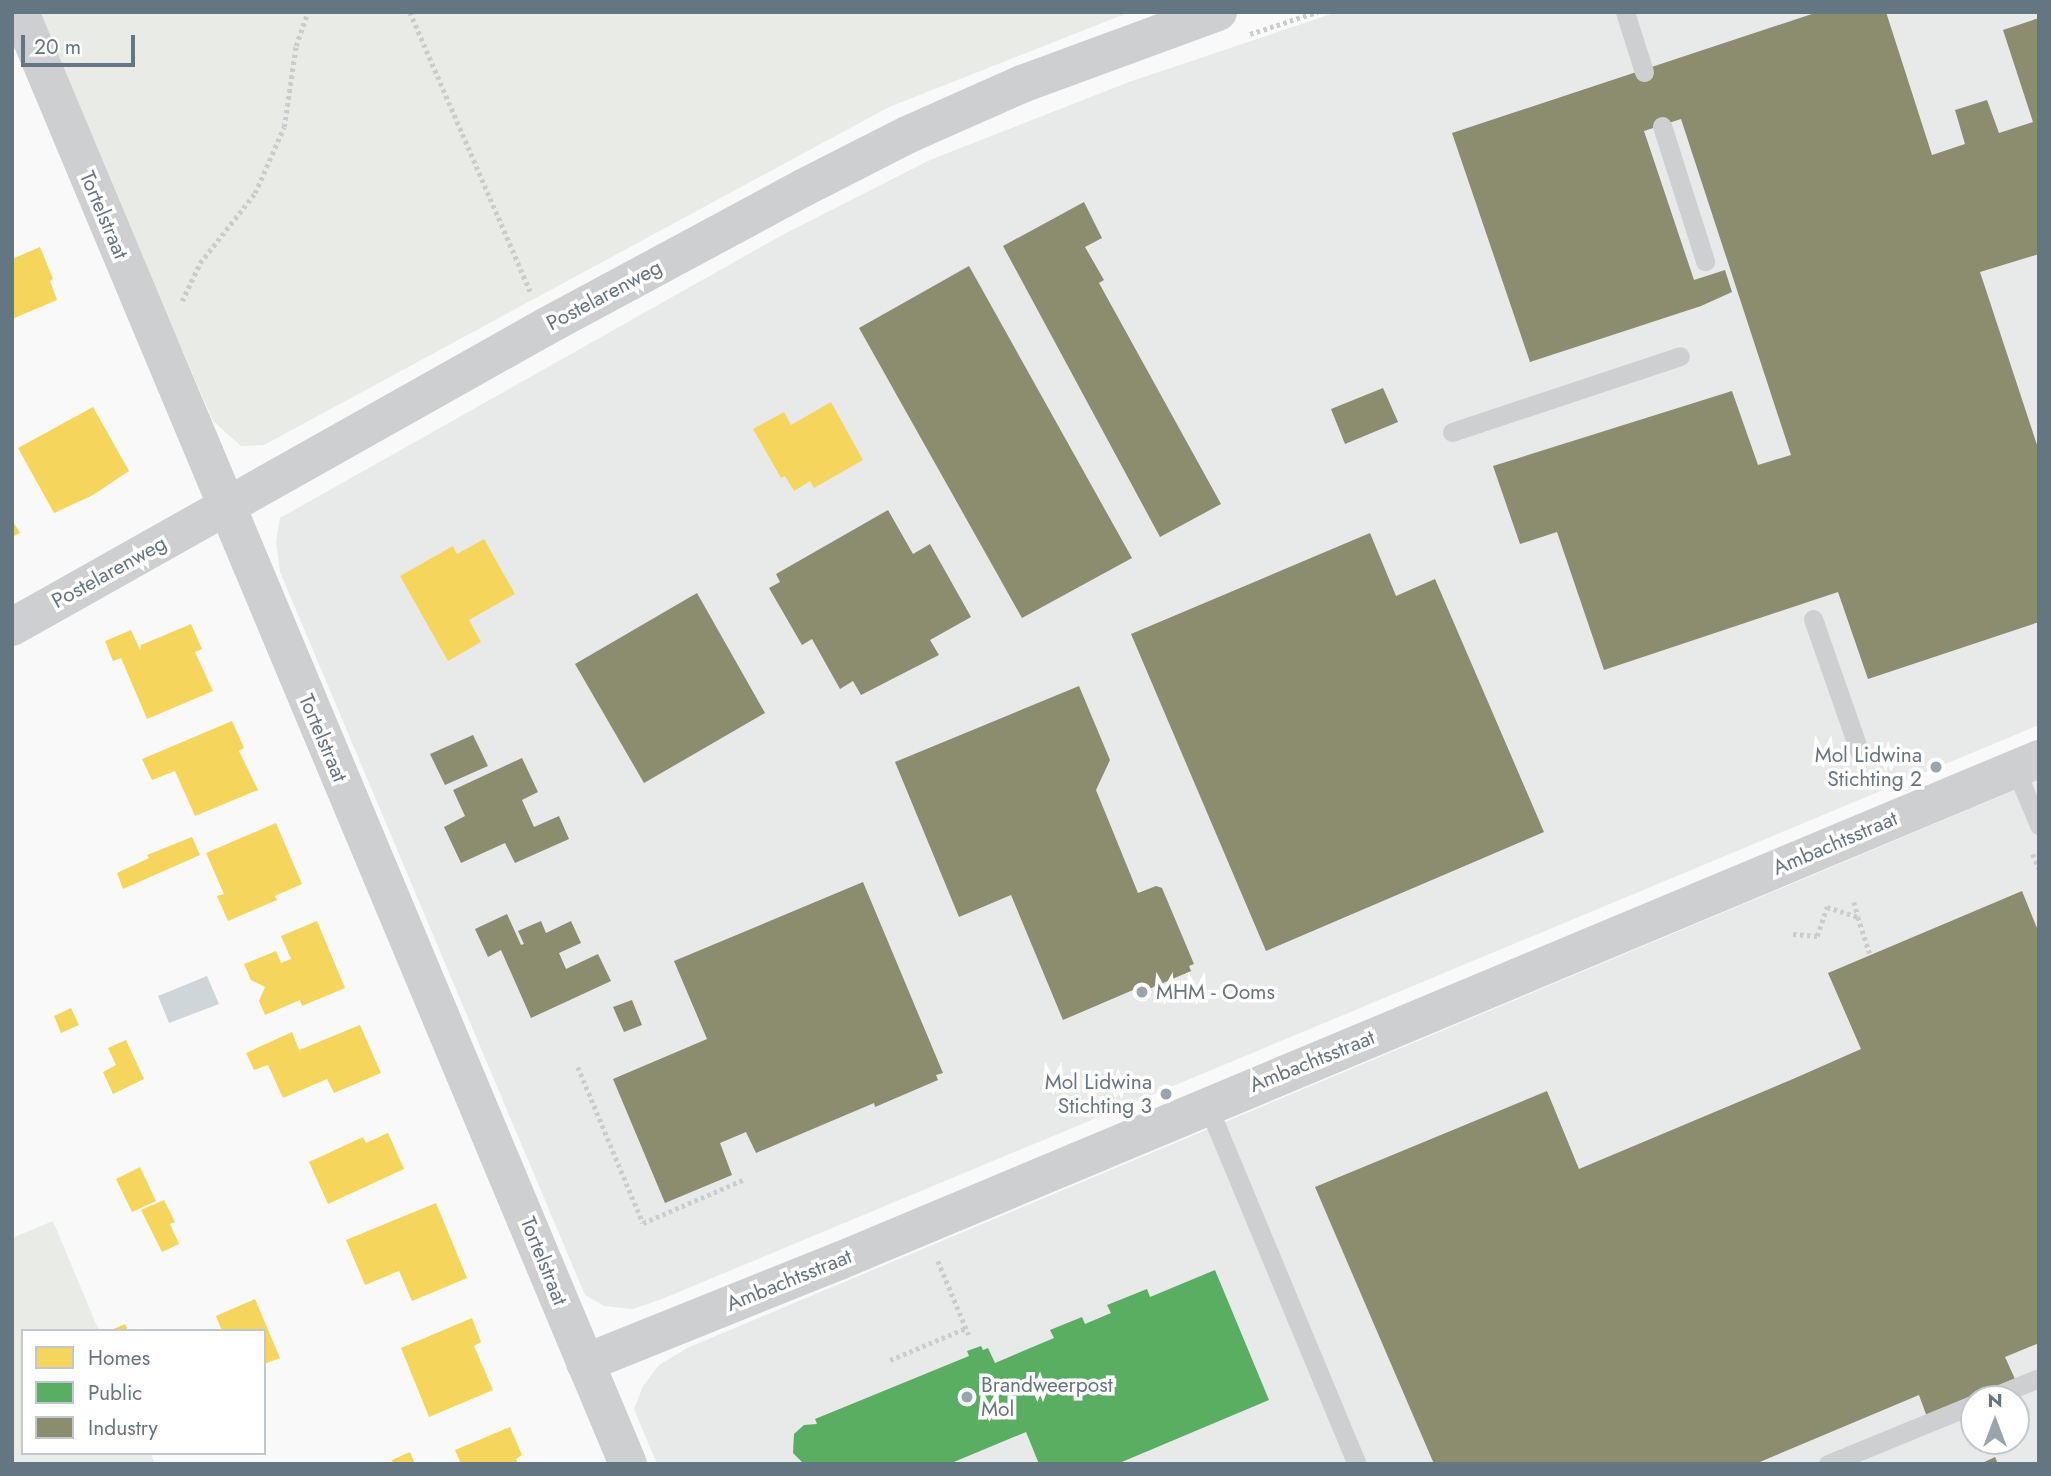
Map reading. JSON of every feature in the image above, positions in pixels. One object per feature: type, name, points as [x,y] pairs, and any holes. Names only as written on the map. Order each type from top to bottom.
[{"type":"street","name":"Tortelstraat","points":[[20,12],[160,351],[476,1094],[628,1464]]},
{"type":"street","name":"Postelarenweg","points":[[12,627],[545,327],[907,135],[1022,84],[1218,12]]},
{"type":"street","name":"Ambachtsstraat","points":[[585,1363],[2027,763]]},
{"type":"lane","points":[[1625,12],[1644,72]]},
{"type":"lane","points":[[1662,125],[1705,261]]},
{"type":"lane","points":[[1452,432],[1680,356]]},
{"type":"lane","points":[[1813,619],[1860,753]]},
{"type":"lane","points":[[2027,763],[2039,825]]},
{"type":"lane","points":[[1207,1104],[1357,1464]]},
{"type":"lane","points":[[2022,1385],[2039,1378]]},
{"type":"lane","points":[[1828,1464],[1960,1410]]},
{"type":"path","points":[[160,351],[200,263],[255,193],[284,127],[296,46],[308,12]]},
{"type":"path","points":[[410,12],[545,327]]},
{"type":"path","points":[[1854,901],[1870,953]]},
{"type":"path","points":[[1793,934],[1817,936],[1827,907],[1858,917]]},
{"type":"path","points":[[578,1067],[643,1223],[745,1180]]},
{"type":"path","points":[[923,1224],[969,1335]]},
{"type":"path","points":[[890,1360],[966,1328]]},
{"type":"shaded area","points":[[37,12],[1130,12],[889,107],[264,445],[241,446],[213,421]]},
{"type":"shaded area","points":[[1337,12],[2039,12],[2039,725],[662,1299],[633,1309],[604,1306],[585,1295],[280,572],[276,541],[280,518],[784,234],[930,160],[1129,82]]},
{"type":"shaded area","points":[[2039,780],[2039,1464],[657,1464],[634,1409],[643,1386],[659,1365],[687,1348]]},
{"type":"shaded area","points":[[207,976],[219,1004],[169,1023],[158,996]]},
{"type":"shaded area","points":[[53,1221],[98,1329],[21,1329],[21,1455],[152,1455],[155,1464],[12,1464],[12,1238]]},
{"type":"building: Homes","points":[[40,247],[53,279],[50,281],[57,300],[12,319],[12,259]]},
{"type":"building: Homes","points":[[831,402],[863,460],[814,488],[810,481],[794,491],[785,476],[781,478],[753,429],[784,412],[791,425]]},
{"type":"building: Homes","points":[[93,407],[129,471],[93,495],[54,513],[18,448]]},
{"type":"building: Homes","points":[[12,520],[20,533],[12,537]]},
{"type":"building: Homes","points":[[484,539],[515,594],[469,620],[481,642],[448,661],[400,576],[453,546],[457,554]]},
{"type":"building: Homes","points":[[191,624],[202,649],[195,652],[213,691],[147,719],[121,658],[113,661],[105,641],[131,630],[140,650],[141,645]]},
{"type":"building: Homes","points":[[232,721],[244,748],[239,751],[258,790],[195,816],[175,771],[152,780],[142,759]]},
{"type":"building: Homes","points":[[276,823],[302,884],[275,896],[277,900],[228,921],[217,896],[224,894],[206,853]]},
{"type":"building: Homes","points":[[192,837],[200,855],[123,889],[117,873],[149,858],[147,855]]},
{"type":"building: Homes","points":[[317,921],[345,988],[302,1006],[300,1000],[265,1015],[259,1001],[265,987],[251,980],[244,964],[276,951],[281,963],[291,959],[281,936]]},
{"type":"building: Homes","points":[[71,1008],[79,1025],[61,1033],[54,1016]]},
{"type":"building: Homes","points":[[360,1025],[381,1073],[334,1093],[327,1079],[283,1098],[268,1065],[254,1070],[246,1053],[292,1032],[299,1050]]},
{"type":"building: Homes","points":[[126,1040],[144,1079],[113,1094],[103,1072],[116,1065],[108,1048]]},
{"type":"building: Homes","points":[[388,1133],[404,1169],[328,1204],[309,1162],[363,1137],[366,1143]]},
{"type":"building: Homes","points":[[140,1167],[156,1201],[132,1212],[116,1179]]},
{"type":"building: Homes","points":[[164,1200],[175,1222],[170,1224],[179,1244],[162,1252],[141,1210]]},
{"type":"building: Homes","points":[[436,1203],[467,1278],[412,1301],[399,1271],[365,1285],[346,1240]]},
{"type":"building: Homes","points":[[255,1299],[280,1358],[266,1363],[266,1329],[221,1329],[216,1316]]},
{"type":"building: Homes","points":[[472,1318],[481,1342],[474,1346],[493,1390],[429,1417],[401,1348]]},
{"type":"building: Homes","points":[[125,1324],[127,1329],[114,1329]]},
{"type":"building: Homes","points":[[510,1427],[522,1455],[516,1459],[518,1464],[461,1464],[455,1450]]},
{"type":"building: Homes","points":[[410,1452],[415,1464],[393,1464],[392,1460]]},
{"type":"building: Public","points":[[1215,1270],[1269,1400],[1117,1464],[1039,1464],[1026,1432],[949,1464],[800,1464],[802,1462],[793,1453],[794,1434],[804,1425],[817,1424],[815,1419],[969,1356],[967,1351],[981,1346],[983,1350],[988,1348],[995,1363],[1054,1338],[1050,1330],[1082,1317],[1085,1324],[1111,1313],[1107,1305],[1147,1289],[1150,1297]]},
{"type":"building: Industry","points":[[1818,12],[1886,12],[1932,155],[1965,144],[1955,110],[1987,100],[1999,133],[2033,122],[2003,30],[2039,18],[2039,254],[1980,272],[2039,451],[2039,622],[1868,679],[1838,592],[1604,670],[1557,532],[1520,544],[1493,466],[1732,391],[1758,465],[1791,455],[1681,119],[1644,131],[1694,280],[1725,270],[1732,292],[1701,306],[1530,362],[1452,133]]},
{"type":"building: Industry","points":[[1084,202],[1102,238],[1085,247],[1104,280],[1099,283],[1221,504],[1160,537],[1003,246]]},
{"type":"building: Industry","points":[[969,266],[1132,558],[1022,618],[859,328]]},
{"type":"building: Industry","points":[[1383,388],[1398,422],[1345,444],[1331,409]]},
{"type":"building: Industry","points":[[888,510],[913,554],[930,544],[971,617],[930,640],[939,655],[861,695],[853,681],[840,689],[812,639],[802,645],[769,588],[780,582],[776,574]]},
{"type":"building: Industry","points":[[1370,533],[1396,596],[1435,579],[1544,832],[1266,951],[1131,634]]},
{"type":"building: Industry","points":[[697,593],[765,713],[644,783],[575,664]]},
{"type":"building: Industry","points":[[1079,686],[1110,760],[1096,790],[1138,893],[1156,886],[1162,888],[1194,964],[1189,966],[1191,971],[1142,992],[1140,987],[1063,1020],[1011,895],[959,917],[895,762]]},
{"type":"building: Industry","points":[[473,735],[488,766],[445,785],[430,754]]},
{"type":"building: Industry","points":[[522,758],[538,792],[522,800],[534,827],[559,816],[569,839],[515,863],[505,843],[461,863],[444,827],[465,816],[453,790]]},
{"type":"building: Industry","points":[[863,882],[943,1073],[936,1075],[938,1080],[875,1107],[874,1103],[756,1153],[746,1132],[720,1143],[732,1175],[665,1203],[613,1079],[707,1039],[674,961]]},
{"type":"building: Industry","points":[[2022,891],[2039,933],[2039,1343],[2005,1357],[2015,1379],[2001,1385],[1960,1385],[1960,1403],[1927,1417],[1919,1395],[1755,1464],[1434,1464],[1315,1187],[1547,1091],[1579,1169],[1861,1049],[1828,973]]},
{"type":"building: Industry","points":[[507,914],[521,945],[524,944],[518,931],[541,921],[546,933],[571,921],[581,943],[559,953],[566,969],[598,954],[611,981],[531,1018],[501,950],[488,957],[475,929]]},
{"type":"building: Industry","points":[[632,1000],[642,1025],[624,1032],[613,1007]]},
{"type":"building: Industry","points":[[1995,1457],[1998,1464],[1980,1464]]},
{"type":"place","name":"Mol Lidwina Stichting 2","points":[[1936,767]]},
{"type":"place","name":"MHM - Ooms","points":[[1142,992]]},
{"type":"place","name":"Mol Lidwina Stichting 3","points":[[1166,1094]]},
{"type":"place","name":"Brandweerpost Mol","points":[[967,1397]]}]
